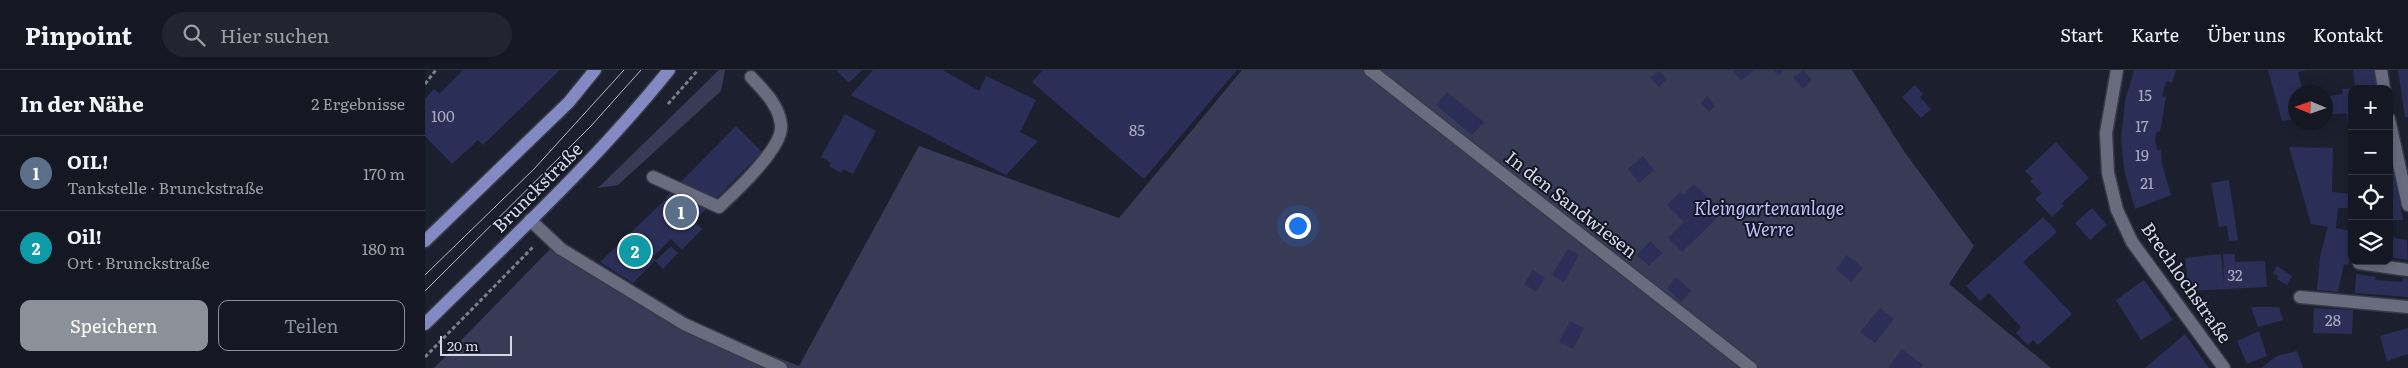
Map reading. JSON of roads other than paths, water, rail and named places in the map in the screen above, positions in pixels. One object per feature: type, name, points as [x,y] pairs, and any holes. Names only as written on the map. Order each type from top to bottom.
[{"type":"main road","points":[[425,241],[569,102],[595,70]]},
{"type":"main road","name":"Brunckstraße","points":[[425,324],[594,156],[636,111],[669,70]]},
{"type":"street","name":"In den Sandwiesen","points":[[1370,70],[1751,368]]},
{"type":"street","name":"Brechlochstraße","points":[[2117,70],[2106,133],[2108,173],[2117,210],[2132,242],[2224,368]]},
{"type":"street","points":[[2381,70],[2383,85]]},
{"type":"street","points":[[653,177],[719,207],[754,174],[777,140],[782,127],[775,104],[751,76]]},
{"type":"street","points":[[2391,130],[2408,205]]},
{"type":"street","points":[[530,220],[561,249],[684,324],[781,368]]},
{"type":"street","points":[[2373,265],[2408,270]]},
{"type":"street","points":[[2300,297],[2408,307]]},
{"type":"tram line","points":[[425,275],[534,169],[624,70]]},
{"type":"tram line","points":[[425,291],[591,126],[641,70]]},
{"type":"place","name":"OIL!","points":[[681,212]]},
{"type":"place","name":"Oil!","points":[[635,251]]},
{"type":"park label","name":"Kleingartenanlage Werre","points":[[1769,219]]}]
